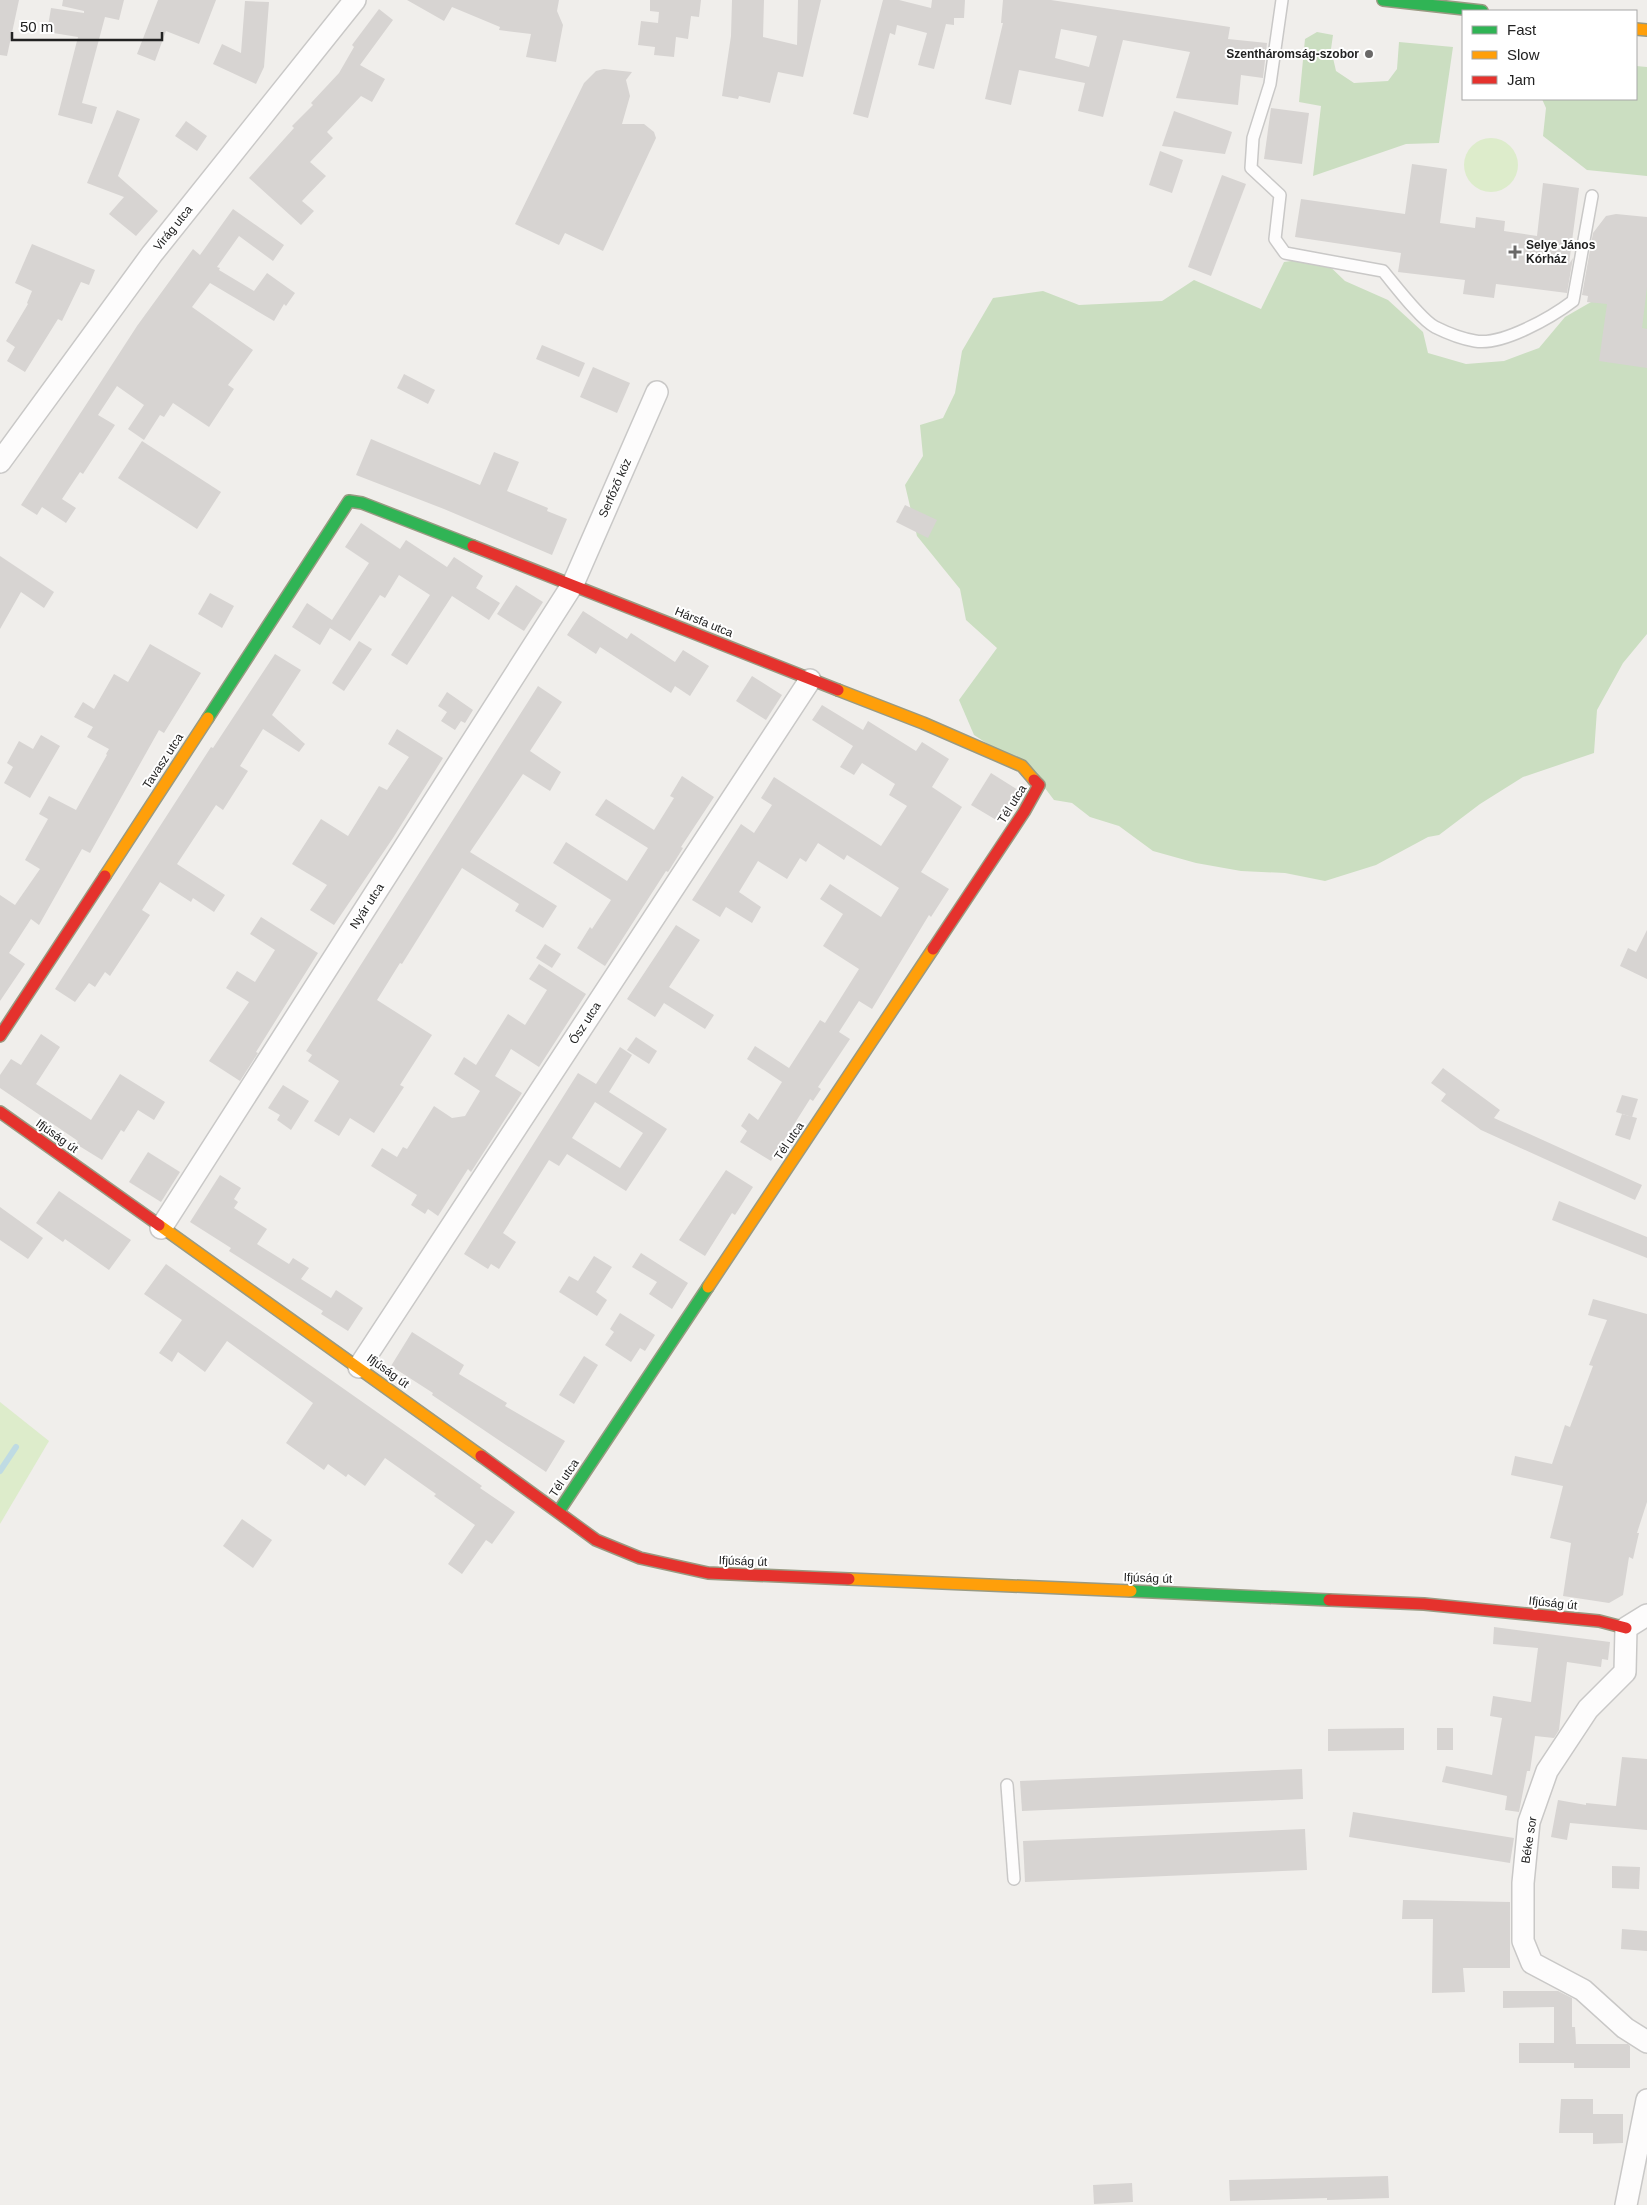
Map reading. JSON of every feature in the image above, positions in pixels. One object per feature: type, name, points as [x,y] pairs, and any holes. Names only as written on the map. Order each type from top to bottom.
[{"type":"street","name":"Virág utca","points":[[0,462],[152,254],[355,0]]},
{"type":"street","points":[[1383,0],[1473,10]]},
{"type":"street","name":"Serfőző köz","points":[[573,584],[657,392]]},
{"type":"street","name":"Hársfa utca","points":[[350,501],[362,503],[573,584],[810,680],[923,723],[1022,766],[1039,785]]},
{"type":"street","name":"Tavasz utca","points":[[0,1036],[350,501]]},
{"type":"street","name":"Nyár utca","points":[[161,1228],[573,584]]},
{"type":"street","name":"Ősz utca","points":[[359,1367],[810,680]]},
{"type":"street","name":"Tél utca","points":[[559,1511],[1013,828],[1039,785]]},
{"type":"street","name":"Ifjúság út","points":[[0,1112],[359,1367],[559,1511],[596,1540],[640,1558],[708,1573],[1424,1604],[1599,1622],[1626,1628]]},
{"type":"street","points":[[1626,1628],[1647,1616]]},
{"type":"street","name":"Béke sor","points":[[1626,1628],[1625,1672],[1588,1709],[1547,1771],[1529,1822],[1523,1884],[1523,1941],[1532,1963],[1583,1990],[1625,2028],[1647,2042]]},
{"type":"street","points":[[1626,2205],[1647,2100]]},
{"type":"lane","points":[[1282,0],[1270,84],[1253,138],[1251,168],[1280,195],[1275,239],[1285,254],[1384,271],[1404,297],[1434,327],[1477,342],[1503,338],[1558,313],[1573,301],[1592,196]]},
{"type":"lane","points":[[1007,1785],[1014,1880]]},
{"type":"green space","points":[[1317,32],[1333,35],[1331,49],[1336,71],[1354,83],[1388,81],[1397,69],[1399,42],[1453,47],[1439,143],[1406,144],[1313,176],[1321,106],[1299,102],[1305,39]]},
{"type":"green space","points":[[1637,66],[1647,67],[1647,176],[1587,170],[1543,136],[1546,108],[1542,100],[1637,100]]},
{"type":"green space","points":[[1486,138],[1496,138],[1510,146],[1516,155],[1518,165],[1516,175],[1510,184],[1496,192],[1486,192],[1476,187],[1469,180],[1464,170],[1464,160],[1469,150],[1476,143]]},
{"type":"green space","points":[[1320,257],[1345,281],[1388,300],[1423,332],[1428,353],[1466,364],[1504,361],[1539,348],[1565,317],[1624,283],[1647,266],[1647,634],[1623,663],[1597,710],[1594,753],[1523,777],[1480,804],[1439,835],[1428,837],[1376,865],[1325,881],[1285,873],[1241,871],[1196,863],[1153,851],[1119,826],[1090,817],[1072,803],[1054,800],[1035,775],[974,735],[959,700],[997,648],[966,620],[960,589],[917,536],[905,485],[923,456],[920,425],[943,418],[955,393],[962,351],[993,298],[1043,291],[1079,305],[1162,301],[1194,280],[1261,309],[1284,262]]},
{"type":"green space","points":[[0,1402],[49,1441],[0,1524]]},
{"type":"building","points":[[0,0],[19,0],[7,56],[0,55]]},
{"type":"building","points":[[63,0],[124,0],[119,20],[105,17],[82,103],[97,107],[92,124],[58,115],[78,37],[47,32],[51,8],[84,13],[84,11],[62,6]]},
{"type":"building","points":[[158,0],[216,0],[199,44],[166,31],[155,61],[137,54]]},
{"type":"building","points":[[407,0],[559,0],[557,11],[563,25],[556,62],[526,57],[531,34],[499,30],[500,27],[452,7],[444,21]]},
{"type":"building","points":[[650,0],[701,0],[699,17],[691,16],[688,39],[676,37],[674,57],[654,55],[655,47],[638,45],[641,21],[658,23],[659,12],[650,11]]},
{"type":"building","points":[[732,0],[764,0],[763,37],[797,45],[798,0],[821,0],[803,77],[778,72],[770,103],[739,96],[738,99],[722,96],[731,36]]},
{"type":"building","points":[[883,0],[899,0],[931,8],[932,0],[965,0],[964,18],[954,18],[954,25],[946,24],[934,69],[918,65],[927,33],[897,25],[895,35],[890,33],[868,118],[853,114]]},
{"type":"building","points":[[1003,0],[1051,0],[1230,27],[1228,39],[1267,43],[1263,78],[1241,75],[1238,105],[1176,98],[1190,52],[1123,40],[1103,117],[1078,111],[1085,83],[1019,70],[1011,105],[985,99],[1003,23],[1001,23]],"holes":[[[1061,29],[1097,36],[1089,67],[1055,58]]]},
{"type":"building","points":[[245,1],[269,2],[264,67],[256,84],[213,64],[222,44],[241,53]]},
{"type":"building","points":[[379,9],[393,20],[360,65],[385,79],[372,102],[361,96],[327,132],[333,138],[310,162],[326,176],[302,201],[314,211],[301,225],[249,178],[294,128],[292,126],[313,105],[311,103],[339,73],[354,47],[352,45]]},
{"type":"building","points":[[604,69],[632,72],[626,80],[630,96],[622,124],[644,124],[654,132],[656,138],[603,251],[565,233],[559,245],[515,224],[584,83],[596,71]]},
{"type":"building","points":[[1271,108],[1309,113],[1302,164],[1264,159]]},
{"type":"building","points":[[117,110],[140,119],[118,176],[158,211],[136,236],[109,214],[124,197],[87,183]]},
{"type":"building","points":[[1174,111],[1232,132],[1225,154],[1162,146]]},
{"type":"building","points":[[186,121],[207,136],[197,151],[175,136]]},
{"type":"building","points":[[1160,151],[1183,160],[1172,193],[1149,185]]},
{"type":"building","name":"Selye János Kórház","points":[[1412,164],[1447,169],[1440,223],[1475,228],[1476,217],[1505,221],[1504,231],[1537,236],[1543,183],[1579,188],[1569,264],[1573,258],[1567,293],[1496,284],[1494,298],[1463,294],[1465,280],[1398,272],[1401,253],[1295,237],[1301,199],[1405,214]]},
{"type":"building","points":[[1222,175],[1246,184],[1211,276],[1188,267]]},
{"type":"building","points":[[233,209],[284,245],[273,261],[239,236],[217,267],[220,268],[219,270],[254,291],[267,273],[295,293],[286,306],[284,304],[274,321],[210,283],[192,307],[253,350],[228,385],[234,389],[209,427],[173,403],[164,417],[160,415],[144,440],[128,429],[144,405],[117,386],[98,415],[115,425],[83,474],[80,472],[62,499],[76,508],[66,523],[42,507],[37,515],[21,505],[137,326],[193,249],[200,255]]},
{"type":"building","points":[[1616,214],[1647,217],[1647,287],[1642,328],[1647,329],[1647,368],[1599,361],[1607,304],[1587,302],[1588,296],[1582,295],[1593,233],[1606,216]]},
{"type":"building","points":[[32,244],[95,270],[89,285],[81,282],[62,321],[58,319],[25,372],[7,361],[15,347],[6,341],[28,304],[32,291],[15,283]]},
{"type":"building","points":[[542,345],[585,363],[579,377],[536,359]]},
{"type":"building","points":[[593,367],[630,383],[617,413],[580,397]]},
{"type":"building","points":[[404,374],[435,390],[428,404],[397,388]]},
{"type":"building","points":[[371,439],[480,485],[494,452],[519,462],[507,491],[548,508],[547,511],[567,519],[552,555],[444,509],[356,475]]},
{"type":"building","points":[[142,441],[221,492],[197,529],[118,478]]},
{"type":"building","points":[[905,505],[937,520],[928,538],[896,522]]},
{"type":"building","points":[[361,523],[400,549],[406,540],[447,567],[454,557],[483,576],[476,588],[500,603],[489,620],[452,596],[407,665],[391,655],[430,595],[399,575],[385,598],[380,595],[350,641],[330,628],[320,645],[292,627],[307,603],[332,620],[369,563],[345,547]]},
{"type":"building","points":[[0,556],[54,592],[44,608],[21,592],[0,629]]},
{"type":"building","points":[[516,585],[543,602],[524,631],[497,614]]},
{"type":"building","points":[[210,593],[234,606],[222,628],[198,614]]},
{"type":"building","points":[[583,611],[627,639],[631,633],[675,662],[683,650],[709,666],[690,696],[675,686],[671,693],[600,647],[596,654],[567,635]]},
{"type":"building","points":[[359,641],[372,649],[344,691],[332,683]]},
{"type":"building","points":[[150,644],[201,673],[164,733],[159,730],[90,853],[82,849],[39,925],[31,919],[9,953],[25,964],[0,1001],[0,895],[15,905],[40,869],[25,860],[48,819],[39,814],[49,796],[76,810],[109,749],[87,737],[93,727],[74,717],[83,702],[94,709],[114,674],[128,682]]},
{"type":"building","points":[[275,654],[301,670],[272,715],[305,744],[299,752],[263,729],[240,766],[248,771],[223,810],[216,805],[177,864],[225,895],[214,912],[193,898],[191,902],[160,882],[142,910],[150,915],[110,976],[105,972],[95,987],[89,983],[75,1002],[55,989],[211,747],[213,748]]},
{"type":"building","points":[[752,676],[782,695],[766,720],[736,701]]},
{"type":"building","points":[[538,686],[562,702],[530,751],[561,772],[550,791],[523,774],[470,852],[557,906],[543,928],[515,911],[519,904],[462,868],[402,964],[400,963],[377,1000],[432,1035],[400,1085],[404,1087],[374,1133],[350,1118],[339,1136],[314,1121],[339,1081],[308,1061],[312,1055],[306,1051]]},
{"type":"building","points":[[447,692],[473,710],[465,723],[461,721],[455,730],[441,721],[447,712],[438,706]]},
{"type":"building","points":[[822,705],[863,730],[868,721],[916,751],[922,742],[949,759],[932,787],[962,807],[921,872],[949,889],[931,917],[929,915],[872,1009],[859,1001],[839,1032],[850,1039],[818,1087],[821,1089],[813,1101],[810,1099],[771,1161],[740,1142],[747,1131],[741,1126],[749,1113],[758,1120],[782,1082],[747,1059],[755,1046],[789,1068],[820,1020],[825,1023],[859,969],[823,946],[843,914],[820,899],[830,884],[881,917],[899,888],[847,855],[844,860],[818,843],[806,862],[800,858],[787,879],[758,861],[739,892],[761,907],[752,923],[726,907],[720,917],[692,900],[741,824],[754,833],[772,805],[761,798],[774,777],[881,846],[907,806],[889,795],[895,784],[862,763],[854,775],[840,767],[853,746],[812,720]]},
{"type":"building","points":[[397,729],[443,758],[393,838],[334,925],[310,910],[327,885],[292,864],[321,819],[348,836],[379,786],[387,790],[409,757],[388,744]]},
{"type":"building","points":[[41,735],[60,746],[30,798],[4,783],[13,767],[7,763],[19,741],[33,749]]},
{"type":"building","points":[[991,773],[1018,790],[998,821],[971,805]]},
{"type":"building","points":[[682,776],[714,797],[681,847],[683,848],[668,872],[666,871],[605,966],[577,948],[590,927],[592,929],[611,900],[553,863],[566,842],[627,881],[648,848],[595,815],[606,799],[654,830],[674,798],[670,796]]},
{"type":"building","points":[[261,917],[318,953],[240,1081],[209,1061],[249,1002],[226,988],[237,971],[255,982],[275,950],[250,934]]},
{"type":"building","points":[[676,925],[700,940],[669,987],[714,1015],[705,1029],[664,1003],[655,1017],[627,999]]},
{"type":"building","points":[[1647,930],[1647,979],[1620,966],[1628,948],[1636,952]]},
{"type":"building","points":[[545,944],[561,954],[552,968],[536,958]]},
{"type":"building","points":[[539,964],[586,994],[539,1067],[511,1049],[495,1076],[522,1093],[471,1172],[468,1169],[438,1216],[428,1209],[425,1214],[411,1205],[417,1195],[371,1166],[382,1148],[397,1157],[403,1147],[407,1149],[434,1106],[452,1118],[465,1116],[480,1091],[454,1074],[464,1057],[476,1065],[508,1014],[525,1025],[547,990],[529,979]]},
{"type":"building","points":[[41,1034],[60,1047],[36,1084],[91,1120],[120,1074],[165,1102],[154,1120],[138,1110],[124,1132],[121,1130],[102,1160],[76,1144],[78,1141],[0,1088],[0,1075],[11,1059],[21,1065]]},
{"type":"building","points":[[636,1037],[657,1051],[649,1064],[627,1050]]},
{"type":"building","points":[[620,1047],[632,1055],[609,1092],[667,1129],[626,1191],[567,1154],[559,1166],[549,1160],[503,1233],[516,1242],[499,1269],[491,1264],[488,1269],[464,1254],[578,1073],[596,1084]],"holes":[[[595,1102],[643,1133],[620,1168],[572,1138]]]},
{"type":"building","points":[[1443,1068],[1500,1110],[1494,1118],[1642,1185],[1635,1200],[1481,1130],[1441,1101],[1446,1094],[1431,1083]]},
{"type":"building","points":[[283,1085],[309,1101],[291,1130],[277,1120],[280,1115],[268,1108]]},
{"type":"building","points":[[1622,1095],[1638,1099],[1632,1117],[1616,1112]]},
{"type":"building","points":[[1622,1114],[1637,1118],[1630,1140],[1615,1135]]},
{"type":"building","points":[[148,1152],[180,1172],[161,1202],[129,1182]]},
{"type":"building","points":[[726,1170],[753,1187],[735,1215],[732,1213],[705,1256],[679,1240]]},
{"type":"building","points":[[220,1175],[241,1188],[234,1199],[238,1202],[234,1208],[267,1229],[257,1244],[289,1264],[293,1258],[309,1268],[301,1279],[331,1298],[336,1290],[363,1308],[348,1331],[321,1314],[323,1311],[229,1251],[231,1248],[190,1222]]},
{"type":"building","points":[[59,1191],[131,1240],[109,1270],[65,1239],[63,1242],[36,1223]]},
{"type":"building","points":[[1559,1201],[1647,1237],[1647,1258],[1552,1220]]},
{"type":"building","points":[[0,1207],[43,1238],[28,1259],[0,1240]]},
{"type":"building","points":[[641,1253],[688,1283],[672,1309],[649,1294],[657,1282],[632,1267]]},
{"type":"building","points":[[594,1256],[612,1267],[596,1292],[607,1300],[597,1316],[559,1292],[569,1276],[578,1281]]},
{"type":"building","points":[[166,1264],[482,1486],[480,1488],[515,1512],[492,1544],[486,1540],[462,1574],[448,1564],[475,1525],[434,1496],[436,1494],[385,1458],[365,1486],[348,1474],[346,1477],[328,1464],[324,1470],[286,1443],[313,1403],[227,1341],[205,1372],[178,1352],[172,1362],[159,1353],[182,1320],[144,1294]]},
{"type":"building","points":[[1593,1299],[1647,1314],[1647,1502],[1637,1533],[1639,1533],[1633,1559],[1629,1557],[1623,1595],[1609,1603],[1563,1596],[1571,1543],[1550,1538],[1563,1486],[1511,1475],[1515,1456],[1552,1464],[1565,1425],[1570,1427],[1593,1366],[1589,1365],[1607,1320],[1588,1315]]},
{"type":"building","points":[[620,1313],[655,1335],[645,1351],[640,1348],[631,1362],[605,1345],[614,1332],[610,1329]]},
{"type":"building","points":[[412,1332],[464,1365],[459,1374],[507,1403],[505,1406],[565,1441],[546,1472],[391,1366]]},
{"type":"building","points":[[584,1356],[598,1365],[574,1404],[559,1395]]},
{"type":"building","points":[[242,1519],[272,1540],[253,1568],[223,1546]]},
{"type":"building","points":[[1494,1627],[1610,1642],[1608,1660],[1602,1659],[1601,1667],[1567,1662],[1559,1730],[1554,1738],[1535,1736],[1530,1771],[1527,1771],[1519,1812],[1505,1810],[1507,1796],[1442,1782],[1446,1766],[1492,1775],[1502,1718],[1490,1716],[1493,1696],[1531,1702],[1538,1648],[1493,1644]]},
{"type":"building","points":[[1404,1728],[1404,1750],[1328,1751],[1328,1729]]},
{"type":"building","points":[[1437,1728],[1453,1728],[1453,1750],[1437,1750]]},
{"type":"building","points":[[1622,1757],[1647,1759],[1647,1830],[1570,1823],[1567,1840],[1551,1837],[1558,1800],[1586,1805],[1586,1803],[1616,1806]]},
{"type":"building","points":[[1302,1769],[1303,1799],[1022,1811],[1020,1781]]},
{"type":"building","points":[[1353,1812],[1514,1838],[1510,1863],[1349,1837]]},
{"type":"building","points":[[1305,1829],[1307,1870],[1025,1882],[1023,1841]]},
{"type":"building","points":[[1612,1866],[1640,1867],[1639,1889],[1612,1888]]},
{"type":"building","points":[[1403,1900],[1510,1902],[1510,1968],[1463,1968],[1465,1992],[1432,1993],[1433,1919],[1402,1919]]},
{"type":"building","points":[[1622,1929],[1647,1931],[1647,1951],[1621,1949]]},
{"type":"building","points":[[1503,1991],[1558,1991],[1572,1998],[1572,2027],[1575,2027],[1576,2044],[1628,2044],[1630,2046],[1630,2068],[1574,2068],[1574,2063],[1519,2063],[1519,2043],[1554,2043],[1554,2007],[1503,2008]]},
{"type":"building","points":[[1561,2099],[1593,2099],[1593,2114],[1623,2114],[1623,2143],[1593,2144],[1593,2133],[1559,2133]]},
{"type":"building","points":[[1388,2176],[1389,2198],[1230,2201],[1229,2180]]},
{"type":"building","points":[[1132,2183],[1133,2202],[1094,2204],[1093,2185]]},
{"type":"waterway","points":[[0,1471],[16,1447]]},
{"type":"traffic: fast","points":[[1383,0],[1473,10]]},
{"type":"traffic: fast","points":[[208,718],[349,501],[362,503],[473,546]]},
{"type":"traffic: fast","points":[[559,1511],[708,1287]]},
{"type":"traffic: fast","points":[[1131,1591],[1329,1600]]},
{"type":"traffic: slow","points":[[1637,29],[1647,30]]},
{"type":"traffic: slow","points":[[838,690],[923,723],[1022,766],[1034,780]]},
{"type":"traffic: slow","points":[[105,876],[208,718]]},
{"type":"traffic: slow","points":[[708,1287],[933,949]]},
{"type":"traffic: slow","points":[[159,1225],[481,1456]]},
{"type":"traffic: slow","points":[[849,1579],[1131,1591]]},
{"type":"traffic: jam","points":[[473,546],[838,690]]},
{"type":"traffic: jam","points":[[933,949],[1024,812],[1039,785],[1034,780]]},
{"type":"traffic: jam","points":[[0,1036],[105,876]]},
{"type":"traffic: jam","points":[[0,1112],[159,1225]]},
{"type":"traffic: jam","points":[[481,1456],[596,1540],[640,1558],[708,1573],[849,1579]]},
{"type":"traffic: jam","points":[[1329,1600],[1424,1604],[1599,1621],[1626,1628]]},
{"type":"place","name":"Szentháromság-szobor","points":[[1369,54]]},
{"type":"place","name":"Selye János Kórház","points":[[1515,252]]}]
